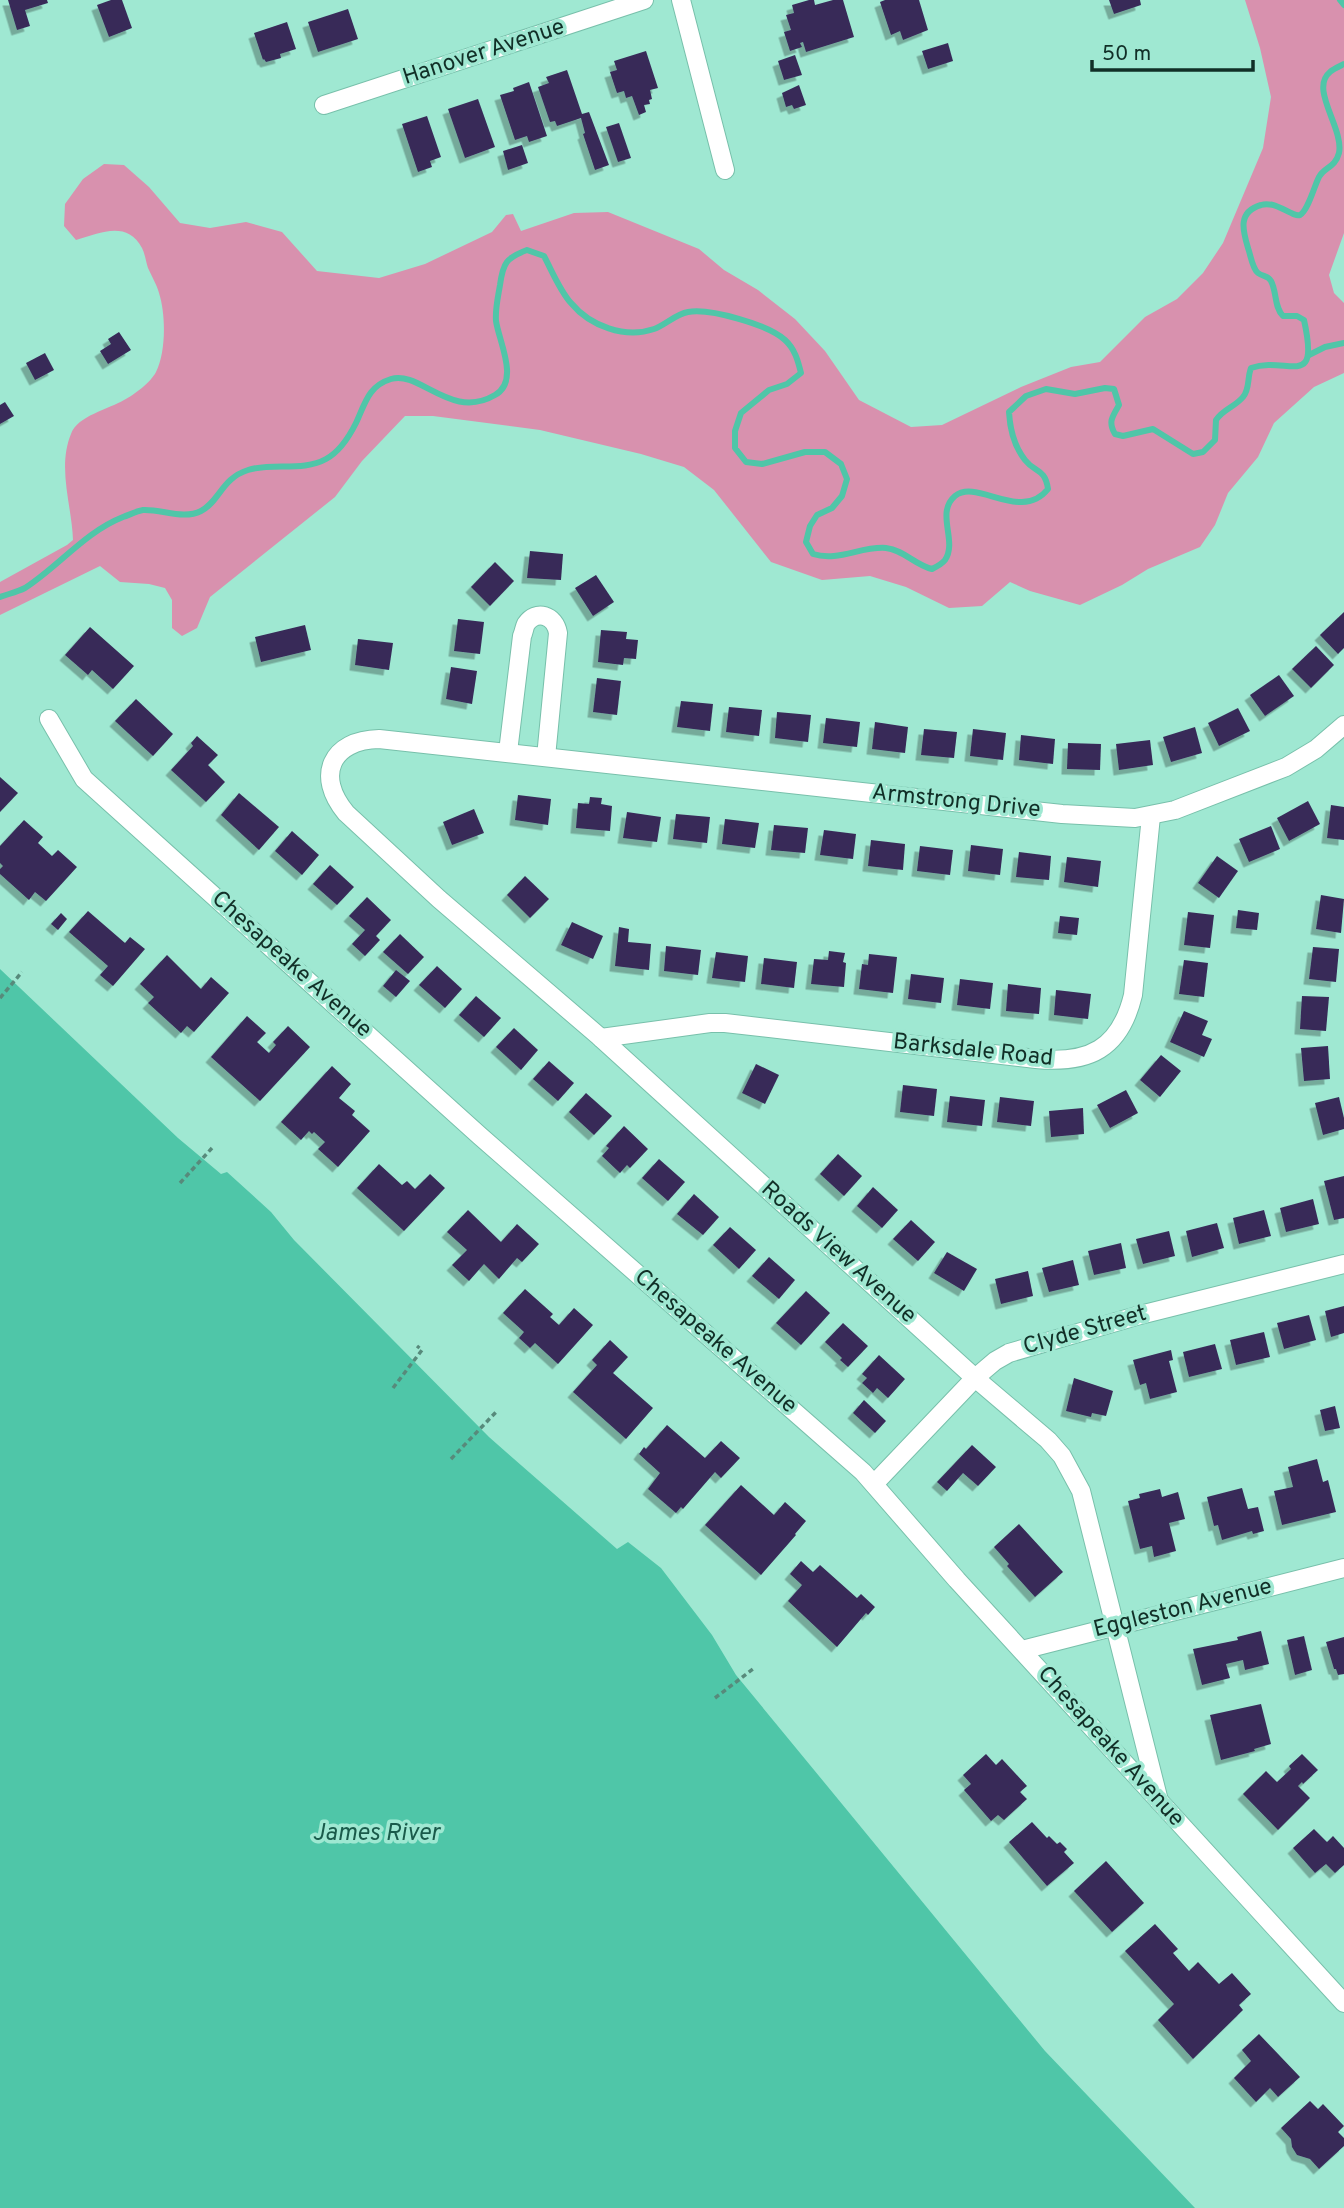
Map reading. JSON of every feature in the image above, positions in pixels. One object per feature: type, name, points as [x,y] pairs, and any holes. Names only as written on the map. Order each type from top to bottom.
[{"type":"street","name":"Hanover Avenue","points":[[324,105],[644,0]]},
{"type":"street","points":[[681,0],[725,170]]},
{"type":"street","points":[[508,752],[522,636],[531,619],[546,616],[556,624],[558,633],[546,757]]},
{"type":"street","name":"Chesapeake Avenue","points":[[50,719],[84,779],[480,1136],[874,1483],[957,1580],[1344,2003]]},
{"type":"street","name":"Armstrong Drive","points":[[346,813],[334,796],[329,773],[333,762],[354,743],[379,739],[1062,814],[1122,818],[1151,816],[1196,803],[1286,767],[1316,749],[1344,725]]},
{"type":"street","name":"Roads View Avenue","points":[[346,813],[439,900],[601,1038],[975,1378],[1048,1440],[1062,1456],[1081,1492],[1159,1801]]},
{"type":"street","name":"Barksdale Road","points":[[601,1038],[725,1023],[1044,1060],[1082,1058],[1109,1043],[1129,1012],[1151,816]]},
{"type":"street","name":"Clyde Street","points":[[874,1483],[975,1378],[995,1361],[1020,1349],[1140,1315],[1344,1264]]},
{"type":"street","name":"Eggleston Avenue","points":[[1022,1650],[1344,1568]]},
{"type":"path","points":[[0,998],[22,972]]},
{"type":"path","points":[[180,1183],[212,1148]]},
{"type":"path","points":[[393,1388],[422,1350],[417,1346]]},
{"type":"path","points":[[451,1458],[498,1410]]},
{"type":"path","points":[[715,1698],[753,1669]]},
{"type":"shaded area","points":[[1245,0],[1344,0],[1344,233],[1329,275],[1334,293],[1344,303],[1344,373],[1314,387],[1274,423],[1258,457],[1228,493],[1215,525],[1200,547],[1148,569],[1080,605],[1030,591],[1010,582],[982,606],[949,608],[906,587],[870,576],[822,580],[771,562],[714,490],[684,467],[540,430],[433,416],[405,416],[362,461],[335,497],[210,597],[197,628],[182,636],[172,628],[172,600],[165,588],[120,582],[100,566],[0,615],[0,582],[73,540],[65,460],[74,428],[86,418],[142,388],[156,372],[162,354],[164,322],[161,302],[143,250],[136,239],[121,231],[112,231],[76,240],[64,226],[65,204],[83,179],[104,164],[124,165],[149,187],[180,223],[210,228],[246,222],[282,232],[317,271],[379,278],[425,264],[492,232],[506,215],[513,214],[521,231],[574,213],[608,212],[699,249],[724,270],[758,290],[795,319],[825,351],[859,400],[911,427],[942,425],[1021,387],[1071,367],[1100,362],[1145,317],[1177,299],[1203,273],[1223,243],[1263,148],[1271,97]]},
{"type":"water","name":"James River","points":[[0,969],[178,1138],[221,1174],[227,1172],[271,1212],[294,1240],[489,1437],[617,1549],[628,1542],[661,1568],[712,1635],[736,1675],[1045,2051],[1195,2208],[0,2208]]},
{"type":"building","points":[[8,0],[47,0],[48,3],[25,10],[30,26],[17,30]]},
{"type":"building","points":[[111,0],[122,0],[132,28],[109,37],[97,5]]},
{"type":"building","points":[[814,0],[815,5],[843,0],[854,37],[806,52],[803,42],[800,43],[802,47],[790,51],[784,32],[791,30],[786,15],[794,13],[792,5]]},
{"type":"building","points":[[919,0],[928,30],[903,40],[900,31],[891,35],[880,2]]},
{"type":"building","points":[[1109,0],[1140,0],[1141,5],[1114,14]]},
{"type":"building","points":[[348,9],[358,39],[318,52],[308,22]]},
{"type":"building","points":[[287,22],[296,49],[280,54],[281,58],[266,62],[254,33]]},
{"type":"building","points":[[948,43],[953,61],[928,69],[922,51]]},
{"type":"building","points":[[646,51],[658,88],[650,90],[650,104],[644,105],[646,112],[639,115],[632,96],[626,98],[624,91],[617,93],[610,72],[617,70],[614,61]]},
{"type":"building","points":[[795,55],[802,75],[784,80],[778,61]]},
{"type":"building","points":[[567,70],[582,114],[589,112],[609,165],[595,170],[583,134],[585,133],[581,118],[557,126],[555,121],[550,122],[538,87],[549,83],[546,77]]},
{"type":"building","points":[[529,82],[547,136],[529,142],[527,136],[515,140],[500,95]]},
{"type":"building","points":[[799,85],[806,105],[794,109],[792,105],[786,107],[782,93]]},
{"type":"building","points":[[478,99],[495,147],[465,158],[448,109]]},
{"type":"building","points":[[427,116],[441,157],[430,161],[432,167],[418,172],[402,124]]},
{"type":"building","points":[[619,123],[631,158],[618,162],[606,127]]},
{"type":"building","points":[[522,145],[528,163],[508,170],[503,151]]},
{"type":"building","points":[[119,332],[131,350],[108,364],[100,351],[111,344],[108,339]]},
{"type":"building","points":[[45,353],[54,370],[35,380],[26,363]]},
{"type":"building","points":[[5,402],[14,416],[0,424],[0,405]]},
{"type":"building","points":[[530,551],[563,554],[561,580],[527,578]]},
{"type":"building","points":[[495,562],[514,581],[490,606],[471,587]]},
{"type":"building","points":[[596,575],[614,602],[593,616],[575,588]]},
{"type":"building","points":[[1344,612],[1344,648],[1338,654],[1320,635]]},
{"type":"building","points":[[458,619],[484,622],[480,654],[454,651]]},
{"type":"building","points":[[305,625],[311,650],[261,662],[255,637]]},
{"type":"building","points":[[90,627],[134,666],[113,689],[92,670],[88,675],[65,655]]},
{"type":"building","points":[[601,630],[627,632],[626,639],[638,640],[636,659],[624,658],[623,665],[598,662]]},
{"type":"building","points":[[358,639],[393,643],[389,670],[355,665]]},
{"type":"building","points":[[1316,646],[1334,665],[1311,688],[1292,669]]},
{"type":"building","points":[[451,667],[477,671],[472,704],[446,699]]},
{"type":"building","points":[[1279,675],[1294,696],[1265,716],[1250,695]]},
{"type":"building","points":[[597,678],[621,681],[617,715],[593,712]]},
{"type":"building","points":[[136,699],[173,734],[153,756],[115,721]]},
{"type":"building","points":[[681,701],[713,704],[710,731],[677,727]]},
{"type":"building","points":[[729,707],[762,710],[759,736],[726,732]]},
{"type":"building","points":[[1238,708],[1250,731],[1219,746],[1208,723]]},
{"type":"building","points":[[777,712],[811,715],[808,742],[775,738]]},
{"type":"building","points":[[826,718],[860,722],[857,747],[823,743]]},
{"type":"building","points":[[875,722],[908,727],[905,753],[872,749]]},
{"type":"building","points":[[1195,727],[1202,753],[1171,762],[1163,737]]},
{"type":"building","points":[[924,729],[957,732],[954,758],[921,755]]},
{"type":"building","points":[[973,729],[1006,733],[1003,760],[970,756]]},
{"type":"building","points":[[1021,735],[1055,739],[1053,764],[1019,760]]},
{"type":"building","points":[[197,736],[218,755],[208,765],[225,782],[206,802],[171,770],[193,746],[191,743]]},
{"type":"building","points":[[1150,740],[1153,765],[1119,770],[1116,744]]},
{"type":"building","points":[[1068,743],[1101,744],[1100,770],[1067,769]]},
{"type":"building","points":[[0,777],[18,793],[0,812]]},
{"type":"building","points":[[239,793],[279,827],[259,850],[221,815]]},
{"type":"building","points":[[518,795],[551,799],[548,825],[515,820]]},
{"type":"building","points":[[590,797],[602,798],[601,804],[612,806],[610,831],[576,828],[578,803],[589,804]]},
{"type":"building","points":[[1308,801],[1320,824],[1289,841],[1277,818]]},
{"type":"building","points":[[1331,805],[1344,807],[1344,840],[1327,838]]},
{"type":"building","points":[[474,809],[484,833],[452,845],[443,822]]},
{"type":"building","points":[[627,812],[661,817],[657,842],[623,838]]},
{"type":"building","points":[[676,814],[710,817],[707,843],[673,839]]},
{"type":"building","points":[[725,819],[759,823],[755,848],[722,844]]},
{"type":"building","points":[[24,820],[43,837],[38,843],[52,856],[58,850],[77,867],[46,901],[35,892],[29,900],[0,874],[3,866],[0,863],[0,846]]},
{"type":"building","points":[[774,825],[808,828],[805,853],[771,850]]},
{"type":"building","points":[[1271,826],[1280,849],[1249,862],[1239,839]]},
{"type":"building","points":[[824,830],[856,834],[853,859],[820,855]]},
{"type":"building","points":[[292,831],[319,855],[302,875],[275,851]]},
{"type":"building","points":[[871,840],[905,844],[903,870],[868,866]]},
{"type":"building","points":[[971,845],[1003,849],[1000,875],[968,871]]},
{"type":"building","points":[[920,846],[953,850],[950,875],[917,871]]},
{"type":"building","points":[[1019,852],[1051,856],[1049,880],[1016,877]]},
{"type":"building","points":[[1217,856],[1238,871],[1219,898],[1198,883]]},
{"type":"building","points":[[1067,857],[1101,861],[1098,887],[1064,882]]},
{"type":"building","points":[[330,865],[354,887],[337,905],[313,884]]},
{"type":"building","points":[[525,876],[549,899],[530,918],[507,895]]},
{"type":"building","points":[[1321,895],[1344,899],[1341,933],[1316,929]]},
{"type":"building","points":[[367,897],[391,920],[376,936],[380,940],[365,956],[352,944],[365,930],[349,916]]},
{"type":"building","points":[[1238,910],[1259,913],[1257,930],[1236,928]]},
{"type":"building","points":[[88,911],[125,943],[130,937],[145,949],[113,986],[100,975],[108,966],[69,932]]},
{"type":"building","points":[[1188,912],[1214,915],[1210,948],[1184,945]]},
{"type":"building","points":[[61,913],[67,919],[58,930],[51,924]]},
{"type":"building","points":[[1060,916],[1079,918],[1077,935],[1058,933]]},
{"type":"building","points":[[572,922],[603,936],[593,959],[561,945]]},
{"type":"building","points":[[619,927],[629,929],[628,942],[651,944],[649,970],[615,966]]},
{"type":"building","points":[[400,934],[424,957],[408,974],[383,952]]},
{"type":"building","points":[[666,946],[701,950],[698,975],[664,971]]},
{"type":"building","points":[[1313,947],[1339,949],[1336,982],[1309,979]]},
{"type":"building","points":[[829,951],[845,953],[844,987],[811,984],[814,959],[828,960]]},
{"type":"building","points":[[716,952],[748,956],[745,982],[712,978]]},
{"type":"building","points":[[869,954],[897,957],[893,993],[859,989],[862,964],[868,965]]},
{"type":"building","points":[[167,955],[201,989],[211,977],[229,993],[194,1032],[187,1026],[181,1033],[148,1003],[154,997],[140,984]]},
{"type":"building","points":[[764,958],[797,962],[794,988],[761,984]]},
{"type":"building","points":[[1184,960],[1208,963],[1204,997],[1179,994]]},
{"type":"building","points":[[437,966],[462,989],[445,1008],[419,985]]},
{"type":"building","points":[[396,970],[410,981],[396,997],[383,986]]},
{"type":"building","points":[[911,974],[944,978],[941,1003],[908,999]]},
{"type":"building","points":[[960,979],[993,983],[990,1009],[957,1005]]},
{"type":"building","points":[[1008,984],[1041,988],[1039,1014],[1006,1011]]},
{"type":"building","points":[[1056,990],[1091,994],[1088,1019],[1054,1015]]},
{"type":"building","points":[[476,996],[501,1018],[484,1037],[459,1015]]},
{"type":"building","points":[[1302,996],[1329,997],[1326,1031],[1300,1029]]},
{"type":"building","points":[[1184,1011],[1208,1021],[1202,1035],[1212,1039],[1204,1057],[1170,1042]]},
{"type":"building","points":[[247,1016],[266,1033],[257,1042],[269,1053],[276,1045],[273,1042],[288,1026],[310,1047],[260,1101],[211,1057]]},
{"type":"building","points":[[514,1028],[538,1050],[521,1070],[496,1047]]},
{"type":"building","points":[[1328,1046],[1330,1079],[1304,1081],[1301,1048]]},
{"type":"building","points":[[1161,1055],[1181,1071],[1160,1097],[1140,1080]]},
{"type":"building","points":[[549,1061],[574,1083],[558,1101],[533,1079]]},
{"type":"building","points":[[756,1064],[779,1075],[765,1104],[742,1093]]},
{"type":"building","points":[[332,1066],[351,1084],[339,1098],[355,1111],[352,1115],[370,1131],[338,1167],[318,1149],[325,1142],[314,1132],[312,1134],[309,1131],[301,1140],[281,1122]]},
{"type":"building","points":[[903,1085],[937,1089],[934,1116],[900,1112]]},
{"type":"building","points":[[1126,1090],[1138,1113],[1110,1128],[1097,1105]]},
{"type":"building","points":[[586,1093],[612,1116],[594,1135],[569,1112]]},
{"type":"building","points":[[950,1096],[985,1100],[982,1126],[947,1122]]},
{"type":"building","points":[[1000,1097],[1034,1101],[1031,1126],[997,1122]]},
{"type":"building","points":[[1339,1097],[1344,1129],[1323,1135],[1315,1103]]},
{"type":"building","points":[[1083,1108],[1084,1134],[1051,1137],[1049,1111]]},
{"type":"building","points":[[624,1126],[648,1149],[630,1168],[627,1165],[620,1173],[602,1156],[609,1148],[606,1146]]},
{"type":"building","points":[[838,1154],[862,1176],[844,1196],[820,1174]]},
{"type":"building","points":[[659,1159],[685,1182],[668,1201],[642,1178]]},
{"type":"building","points":[[379,1164],[402,1185],[407,1181],[415,1189],[430,1174],[445,1188],[404,1231],[357,1188]]},
{"type":"building","points":[[1344,1176],[1344,1218],[1334,1220],[1324,1181]]},
{"type":"building","points":[[873,1187],[898,1210],[882,1228],[857,1206]]},
{"type":"building","points":[[694,1194],[719,1217],[703,1235],[677,1214]]},
{"type":"building","points":[[1313,1199],[1319,1224],[1286,1232],[1280,1208]]},
{"type":"building","points":[[468,1210],[501,1242],[517,1224],[539,1244],[522,1262],[517,1258],[499,1279],[484,1264],[469,1281],[452,1265],[467,1250],[447,1232]]},
{"type":"building","points":[[1264,1210],[1271,1236],[1239,1244],[1233,1218]]},
{"type":"building","points":[[911,1220],[935,1242],[918,1261],[893,1239]]},
{"type":"building","points":[[1217,1223],[1224,1248],[1192,1257],[1186,1231]]},
{"type":"building","points":[[730,1227],[756,1250],[739,1269],[713,1245]]},
{"type":"building","points":[[1169,1231],[1175,1256],[1143,1264],[1136,1239]]},
{"type":"building","points":[[1121,1243],[1126,1268],[1094,1275],[1088,1251]]},
{"type":"building","points":[[947,1252],[977,1269],[964,1291],[934,1273]]},
{"type":"building","points":[[769,1257],[795,1280],[779,1299],[752,1276]]},
{"type":"building","points":[[1073,1260],[1079,1285],[1049,1292],[1042,1268]]},
{"type":"building","points":[[1028,1271],[1033,1296],[1001,1304],[995,1279]]},
{"type":"building","points":[[525,1289],[553,1314],[550,1317],[559,1325],[574,1308],[593,1325],[558,1364],[535,1343],[530,1348],[519,1338],[524,1332],[503,1313]]},
{"type":"building","points":[[806,1291],[830,1313],[801,1345],[776,1323]]},
{"type":"building","points":[[1344,1306],[1344,1333],[1331,1337],[1325,1311]]},
{"type":"building","points":[[1309,1315],[1316,1340],[1284,1349],[1277,1323]]},
{"type":"building","points":[[843,1323],[868,1346],[848,1367],[825,1342]]},
{"type":"building","points":[[1264,1332],[1270,1357],[1236,1365],[1230,1340]]},
{"type":"building","points":[[610,1340],[628,1357],[613,1373],[653,1408],[626,1439],[573,1392],[597,1365],[592,1360]]},
{"type":"building","points":[[1215,1344],[1222,1369],[1189,1377],[1183,1352]]},
{"type":"building","points":[[1171,1350],[1173,1360],[1169,1361],[1177,1392],[1150,1399],[1146,1383],[1140,1385],[1133,1360]]},
{"type":"building","points":[[879,1355],[905,1379],[888,1398],[877,1388],[873,1393],[862,1383],[867,1378],[862,1374]]},
{"type":"building","points":[[1074,1378],[1113,1391],[1106,1416],[1092,1413],[1091,1417],[1066,1411]]},
{"type":"building","points":[[864,1400],[886,1421],[875,1433],[853,1413]]},
{"type":"building","points":[[1335,1406],[1340,1428],[1325,1431],[1320,1410]]},
{"type":"building","points":[[667,1425],[705,1458],[721,1441],[740,1458],[721,1478],[715,1472],[683,1509],[681,1507],[676,1513],[648,1489],[660,1473],[639,1454]]},
{"type":"building","points":[[972,1445],[996,1467],[978,1486],[963,1473],[947,1491],[937,1482]]},
{"type":"building","points":[[1317,1459],[1323,1482],[1328,1480],[1336,1512],[1282,1525],[1274,1491],[1293,1487],[1288,1467]]},
{"type":"building","points":[[741,1485],[774,1515],[785,1502],[806,1521],[761,1575],[705,1525]]},
{"type":"building","points":[[1242,1488],[1248,1509],[1258,1507],[1264,1531],[1253,1534],[1252,1531],[1222,1540],[1218,1525],[1214,1526],[1207,1497]]},
{"type":"building","points":[[1160,1489],[1162,1497],[1178,1492],[1185,1519],[1169,1523],[1176,1551],[1154,1557],[1152,1546],[1140,1549],[1128,1501],[1140,1498],[1139,1494]]},
{"type":"building","points":[[1019,1524],[1063,1572],[1035,1597],[994,1547]]},
{"type":"building","points":[[801,1561],[813,1572],[820,1565],[857,1598],[861,1594],[875,1607],[868,1615],[866,1613],[837,1647],[788,1601],[802,1585],[790,1574]]},
{"type":"building","points":[[1261,1631],[1269,1664],[1245,1670],[1243,1660],[1226,1664],[1230,1678],[1202,1685],[1193,1649],[1238,1640],[1237,1637]]},
{"type":"building","points":[[1304,1636],[1312,1670],[1295,1675],[1287,1640]]},
{"type":"building","points":[[1344,1637],[1344,1674],[1338,1675],[1326,1642]]},
{"type":"building","points":[[1261,1704],[1271,1744],[1221,1760],[1210,1715]]},
{"type":"building","points":[[986,1754],[996,1765],[1002,1759],[1027,1786],[1020,1792],[1027,1799],[1004,1820],[998,1815],[991,1821],[964,1790],[971,1784],[963,1775]]},
{"type":"building","points":[[1302,1754],[1318,1770],[1298,1786],[1310,1798],[1278,1830],[1243,1794],[1266,1771],[1277,1782]]},
{"type":"building","points":[[1032,1822],[1047,1838],[1049,1836],[1057,1844],[1060,1842],[1067,1849],[1064,1852],[1074,1863],[1047,1886],[1009,1842]]},
{"type":"building","points":[[1314,1829],[1327,1842],[1333,1836],[1344,1848],[1344,1865],[1335,1873],[1326,1864],[1315,1873],[1293,1848]]},
{"type":"building","points":[[1106,1861],[1144,1903],[1112,1932],[1074,1891]]},
{"type":"building","points":[[1155,1924],[1178,1949],[1173,1953],[1189,1971],[1198,1962],[1219,1984],[1232,1973],[1251,1994],[1239,2005],[1243,2010],[1193,2059],[1158,2020],[1174,2004],[1125,1951]]},
{"type":"building","points":[[1259,2034],[1300,2077],[1278,2097],[1270,2088],[1256,2102],[1234,2078],[1251,2061],[1242,2050]]},
{"type":"building","points":[[1310,2101],[1318,2109],[1323,2104],[1344,2126],[1338,2132],[1344,2138],[1344,2146],[1319,2169],[1310,2159],[1297,2155],[1291,2139],[1281,2128]]},
{"type":"waterway","points":[[1340,0],[1344,5]]},
{"type":"waterway","points":[[0,597],[25,588],[96,531],[123,517],[143,510],[194,514],[207,507],[232,479],[248,470],[307,465],[326,459],[344,443],[368,396],[383,382],[402,378],[450,399],[464,402],[479,401],[495,395],[502,389],[507,371],[496,321],[501,278],[507,262],[527,250],[544,256],[563,293],[579,311],[609,328],[643,332],[684,313],[698,311],[753,323],[785,340],[794,351],[801,373],[787,384],[769,390],[741,413],[735,431],[735,448],[746,462],[762,464],[805,452],[825,452],[841,464],[847,479],[842,496],[832,508],[817,515],[810,526],[806,542],[813,554],[831,556],[886,548],[932,569],[944,561],[948,552],[946,519],[949,503],[955,496],[964,492],[975,492],[1025,502],[1037,498],[1048,489],[1045,477],[1021,455],[1012,431],[1009,412],[1026,396],[1046,389],[1075,394],[1105,388],[1114,389],[1119,405],[1112,420],[1115,434],[1123,436],[1153,429],[1193,454],[1203,452],[1215,440],[1216,420],[1245,394],[1251,368],[1265,365],[1297,366],[1304,363],[1308,356],[1304,320],[1297,316],[1283,316],[1280,312],[1271,281],[1258,273],[1253,265],[1244,223],[1248,212],[1261,205],[1272,205],[1297,215],[1303,213],[1319,177],[1335,162],[1339,153],[1337,132],[1323,88],[1330,72],[1344,64]]},
{"type":"waterway","points":[[1309,355],[1325,347],[1344,343]]}]
